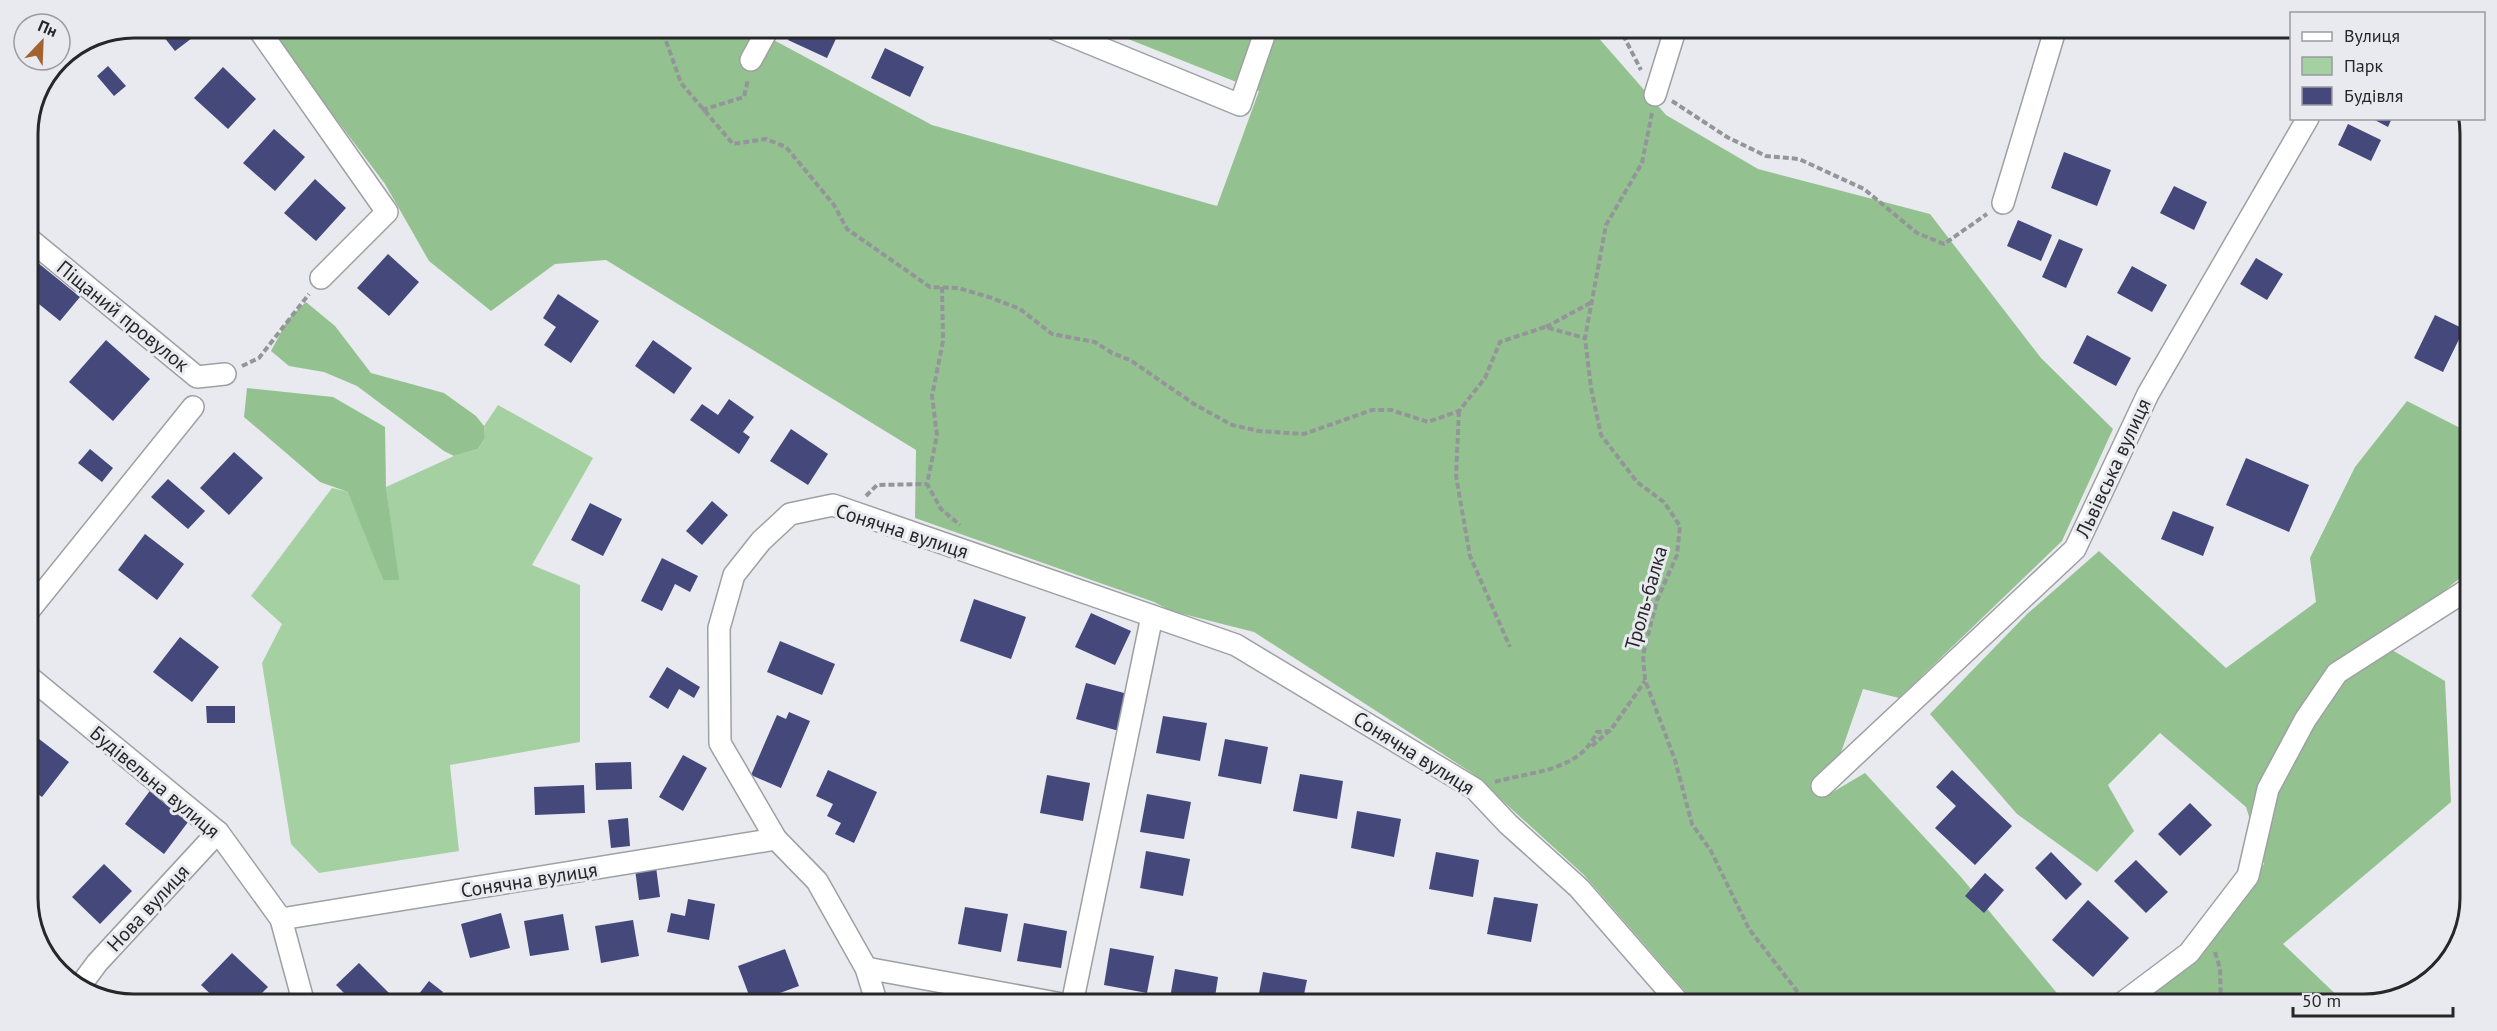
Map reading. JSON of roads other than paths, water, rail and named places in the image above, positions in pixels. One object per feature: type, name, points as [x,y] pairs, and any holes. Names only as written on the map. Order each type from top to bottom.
[{"type":"street","points":[[265,38],[387,213],[321,278]]},
{"type":"street","points":[[751,60],[763,38]]},
{"type":"street","points":[[1077,38],[1240,105],[1263,38]]},
{"type":"street","points":[[1655,94],[1673,38]]},
{"type":"street","points":[[2002,203],[2053,38]]},
{"type":"street","name":"Львівська вулиця","points":[[1822,786],[2075,549],[2148,394],[2307,120]]},
{"type":"street","name":"Піщаний провулок","points":[[38,246],[197,376],[225,374]]},
{"type":"street","points":[[38,599],[194,407]]},
{"type":"street","name":"Сонячна вулиця","points":[[874,994],[866,968],[817,881],[776,839],[720,743],[719,628],[734,575],[761,541],[790,514],[833,505],[1236,645],[1475,789],[1508,824],[1579,888],[1671,994]]},
{"type":"street","points":[[2134,994],[2188,953],[2248,876],[2268,789],[2311,710],[2337,673],[2460,594]]},
{"type":"street","points":[[1074,994],[1152,616]]},
{"type":"street","name":"Будівельна вулиця","points":[[38,684],[218,832],[281,919],[301,994]]},
{"type":"street","name":"Нова вулиця","points":[[84,981],[218,832]]},
{"type":"street","name":"Сонячна вулиця","points":[[281,919],[776,839]]},
{"type":"street","points":[[866,968],[1008,994]]}]
